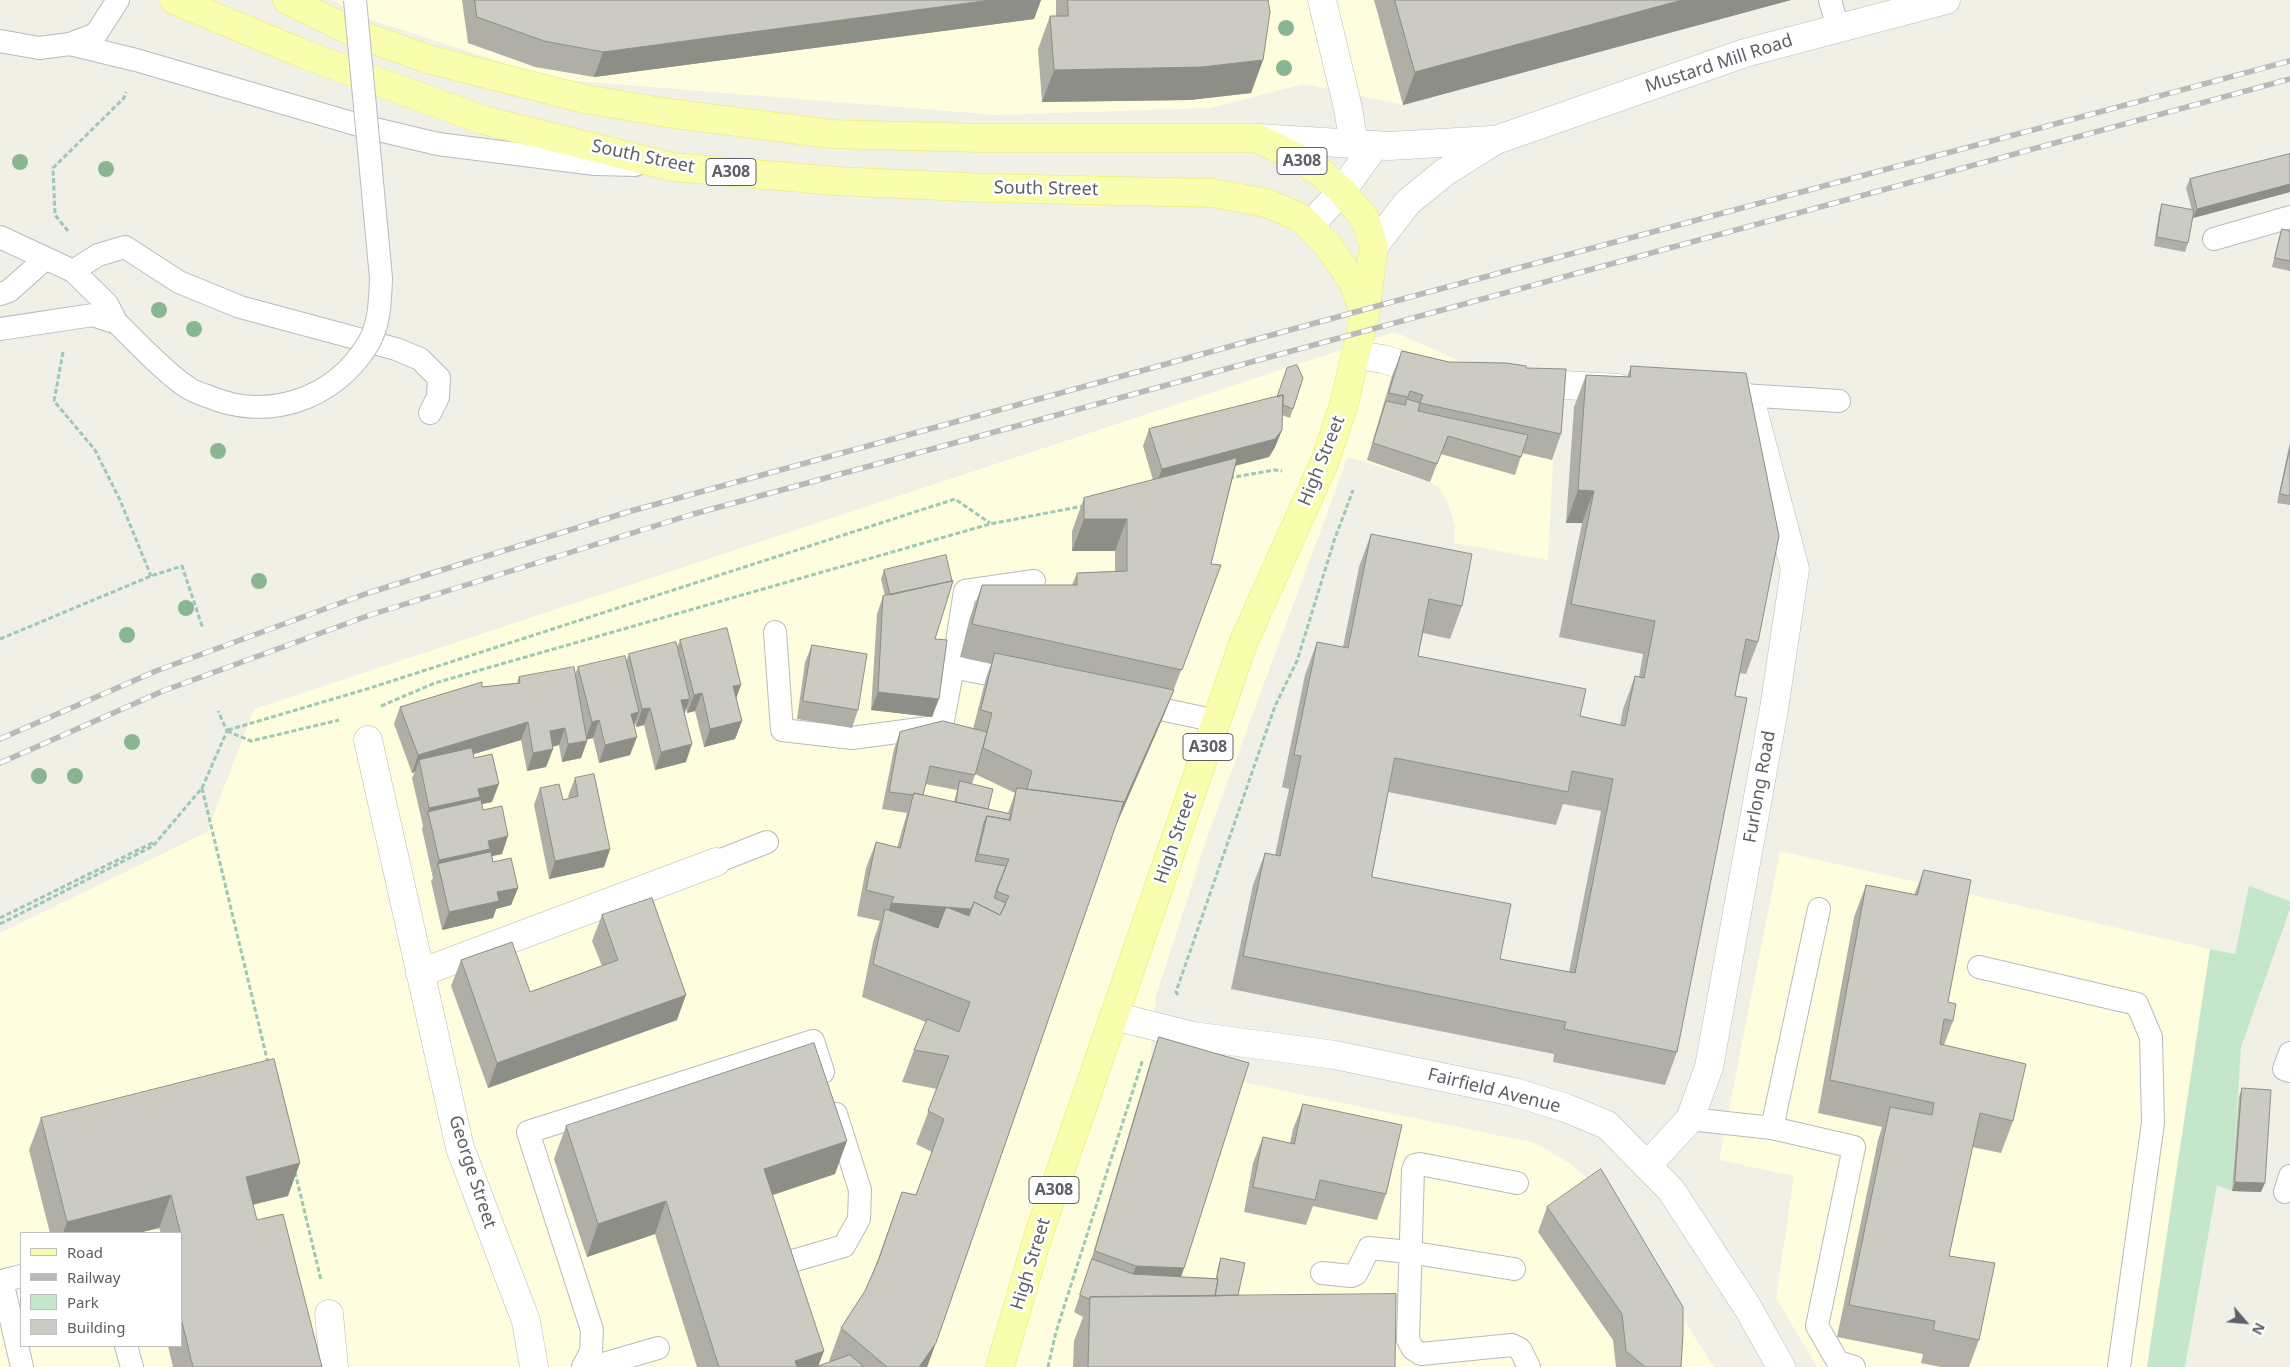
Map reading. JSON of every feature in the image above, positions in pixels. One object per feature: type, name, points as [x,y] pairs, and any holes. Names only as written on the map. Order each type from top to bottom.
[{"type":"main road","name":"South Street","points":[[174,0],[306,54],[482,120],[673,167],[836,181],[986,188],[1212,193],[1267,203],[1301,218],[1310,225]]},
{"type":"main road","name":"A308","points":[[287,0],[357,34],[431,60],[585,99],[677,114],[831,134],[981,138],[1257,138],[1298,158],[1324,175],[1342,191]]},
{"type":"main road","name":"High Street","points":[[1000,1367],[1039,1232],[1244,641],[1324,461],[1344,404],[1365,314],[1374,246],[1365,219],[1342,191]]},
{"type":"main road","name":"A308","points":[[1310,225],[1328,245],[1353,282],[1365,314]]},
{"type":"street","points":[[1310,225],[1342,191],[1364,145],[1336,56],[1322,0]]},
{"type":"street","name":"Mustard Mill Road","points":[[1374,246],[1408,202],[1445,172],[1496,140],[1745,53],[1946,0]]},
{"type":"street","name":"Mustard Mill Road","points":[[1257,138],[1364,145],[1496,140]]},
{"type":"street","points":[[1356,355],[1383,359],[1447,379],[1457,379]]},
{"type":"street","points":[[1506,382],[1644,389]]},
{"type":"street","points":[[1703,392],[1742,395]]},
{"type":"street","name":"Furlong Road","points":[[1647,1166],[1690,1119],[1709,1067],[1774,709],[1795,569],[1753,410],[1742,395]]},
{"type":"street","name":"George Street","points":[[368,740],[460,1148],[526,1321],[534,1367]]},
{"type":"street","points":[[420,973],[716,862]]},
{"type":"street","name":"Fairfield Avenue","points":[[1114,1016],[1193,1036],[1335,1056],[1514,1092],[1566,1108],[1607,1125],[1671,1190],[1748,1308],[1781,1367]]},
{"type":"street","points":[[329,1314],[334,1367]]},
{"type":"lane","points":[[5,46],[39,48],[70,44],[96,34],[118,0]]},
{"type":"lane","points":[[0,237],[72,271],[107,304],[117,323],[187,388],[217,401],[248,408],[285,406],[320,393],[348,372],[368,343],[380,313],[382,278],[356,0]]},
{"type":"lane","points":[[1830,0],[1838,28]]},
{"type":"lane","points":[[70,44],[136,60],[362,126],[438,144],[594,164],[673,167]]},
{"type":"lane","points":[[2214,239],[2290,217]]},
{"type":"lane","points":[[72,271],[98,255],[125,247],[179,282],[240,307],[396,349],[420,359],[439,378],[438,398],[430,413]]},
{"type":"lane","points":[[0,294],[9,291],[45,259]]},
{"type":"lane","points":[[0,329],[93,315],[117,323]]},
{"type":"lane","points":[[1742,395],[1839,401]]},
{"type":"lane","points":[[775,632],[782,730],[852,738],[942,726],[965,591],[1034,582]]},
{"type":"lane","points":[[953,667],[1041,685]]},
{"type":"lane","points":[[1118,700],[1217,721]]},
{"type":"lane","points":[[716,862],[767,842]]},
{"type":"lane","points":[[1772,1128],[1819,909]]},
{"type":"lane","points":[[1979,967],[2137,1004],[2151,1037],[2153,1123],[2119,1367]]},
{"type":"lane","points":[[583,1367],[591,1352],[592,1330],[528,1132],[813,1041],[860,1190],[859,1219],[844,1246],[782,1264]]},
{"type":"lane","points":[[2290,1053],[2284,1069],[2290,1071]]},
{"type":"lane","points":[[1690,1119],[1772,1128],[1854,1147],[1816,1326],[1838,1362],[1854,1367]]},
{"type":"lane","points":[[1517,1183],[1420,1164],[1415,1165],[1413,1170],[1409,1252],[1408,1340],[1413,1349],[1421,1354],[1512,1345],[1520,1348],[1529,1367]]},
{"type":"lane","points":[[1322,1273],[1351,1276],[1356,1274],[1369,1248],[1409,1252],[1514,1269]]},
{"type":"lane","points":[[8,1280],[22,1367]]},
{"type":"lane","points":[[126,1347],[132,1367]]},
{"type":"lane","points":[[593,1367],[658,1348]]},
{"type":"path","points":[[73,236],[55,215],[53,168],[124,98]]},
{"type":"path","points":[[65,344],[54,402],[96,450],[120,500],[151,576]]},
{"type":"path","points":[[1225,479],[1274,470],[1288,472]]},
{"type":"path","points":[[1179,1000],[1176,992],[1194,938],[1274,706],[1297,661],[1356,480]]},
{"type":"path","points":[[226,731],[367,690],[955,499],[990,524]]},
{"type":"path","points":[[372,710],[435,683],[990,524],[1088,505]]},
{"type":"path","points":[[0,638],[151,576],[182,566],[203,629]]},
{"type":"path","points":[[0,924],[153,846],[202,788],[226,731],[218,711]]},
{"type":"path","points":[[226,731],[251,740],[344,718]]},
{"type":"path","points":[[202,788],[269,1065]]},
{"type":"path","points":[[0,918],[154,842],[153,846]]},
{"type":"path","points":[[1048,1367],[1056,1332],[1144,1056],[1152,1058]]},
{"type":"path","points":[[294,1171],[329,1314]]},
{"type":"shaded area","points":[[333,0],[1791,0],[1403,105],[1304,84],[1210,108],[997,115],[552,79],[353,14]]},
{"type":"shaded area","points":[[1395,332],[1477,369],[1558,368],[1548,560],[1454,543],[1455,527],[1447,501],[1438,487],[1430,482],[1348,457],[1209,832],[1156,996],[1150,1063],[1535,1143],[1571,1164],[1602,1192],[1714,1367],[0,1367],[0,933],[207,832],[254,709]]},
{"type":"shaded area","points":[[1780,851],[2210,949],[2147,1367],[1817,1367],[1776,1298],[1794,1176],[1719,1160]]},
{"type":"green space","points":[[2249,886],[2290,901],[2290,909],[2241,1047],[2232,1191],[2217,1185],[2185,1367],[2147,1367],[2210,949],[2235,954]]},
{"type":"building","points":[[475,0],[991,0],[603,52],[544,41],[477,17]]},
{"type":"building","points":[[1068,0],[1268,0],[1270,12],[1263,60],[1202,67],[1054,70],[1050,16],[1068,16]]},
{"type":"building","points":[[1395,0],[1682,0],[1415,72]]},
{"type":"building","points":[[2290,154],[2290,184],[2197,209],[2190,179]]},
{"type":"building","points":[[2162,204],[2194,210],[2188,243],[2157,237]]},
{"type":"building","points":[[2282,229],[2290,231],[2290,261],[2275,258]]},
{"type":"building","points":[[1402,351],[1449,362],[1506,363],[1526,366],[1526,368],[1566,369],[1561,434],[1420,403],[1423,395],[1410,391],[1408,397],[1389,393]]},
{"type":"building","points":[[1297,365],[1303,378],[1293,409],[1283,405],[1283,395],[1277,397],[1287,368]]},
{"type":"building","points":[[1631,366],[1746,373],[1779,536],[1758,642],[1746,639],[1735,696],[1747,698],[1677,1052],[1564,1029],[1566,1022],[1243,956],[1265,853],[1280,856],[1301,756],[1294,755],[1317,642],[1348,648],[1371,534],[1472,554],[1462,606],[1429,599],[1418,656],[1586,689],[1580,716],[1625,726],[1635,676],[1644,678],[1655,621],[1571,604],[1594,491],[1578,490],[1586,375],[1630,377]],"holes":[[[1395,758],[1568,792],[1572,771],[1613,779],[1575,973],[1500,959],[1511,904],[1372,877]]]},
{"type":"building","points":[[1283,395],[1282,430],[1275,439],[1162,469],[1149,429]]},
{"type":"building","points":[[1407,399],[1420,403],[1418,411],[1528,435],[1521,457],[1448,436],[1437,464],[1373,443],[1386,401],[1405,405]]},
{"type":"building","points":[[2290,448],[2290,496],[2280,494]]},
{"type":"building","points":[[1237,458],[1211,564],[1221,565],[1182,670],[972,624],[982,585],[1077,585],[1077,573],[1127,571],[1127,519],[1084,519],[1084,498]]},
{"type":"building","points":[[946,555],[952,581],[890,595],[884,570]]},
{"type":"building","points":[[953,581],[935,639],[947,640],[939,699],[878,692],[883,596]]},
{"type":"building","points":[[727,628],[741,685],[733,686],[742,721],[710,729],[702,693],[694,695],[680,640]]},
{"type":"building","points":[[676,642],[690,699],[681,700],[692,744],[661,752],[650,708],[642,709],[629,654]]},
{"type":"building","points":[[812,645],[867,654],[858,710],[803,701]]},
{"type":"building","points":[[995,653],[1174,690],[1122,807],[1124,802],[1027,789],[1032,771],[983,748],[992,713],[981,710]]},
{"type":"building","points":[[625,656],[639,712],[631,714],[637,737],[605,745],[599,720],[592,722],[578,667]]},
{"type":"building","points":[[574,667],[587,741],[568,744],[565,728],[550,731],[553,749],[533,753],[528,722],[418,755],[400,707],[482,682],[482,687],[520,683],[519,677]]},
{"type":"building","points":[[943,721],[987,732],[975,775],[930,766],[923,795],[889,792],[900,732]]},
{"type":"building","points":[[472,748],[474,758],[492,754],[499,784],[478,789],[480,797],[429,808],[419,760]]},
{"type":"building","points":[[594,774],[610,849],[555,861],[540,788],[559,784],[563,800],[578,796],[575,778]]},
{"type":"building","points":[[960,781],[993,789],[988,809],[956,802]]},
{"type":"building","points":[[1017,788],[1124,802],[936,1343],[919,1367],[887,1367],[841,1328],[865,1291],[879,1259],[902,1192],[916,1195],[944,1119],[928,1111],[949,1056],[914,1050],[927,1019],[959,1032],[970,1002],[873,964],[885,909],[938,928],[946,907],[969,916],[974,902],[1000,915],[1009,896],[996,891],[1009,859],[978,854],[987,816],[1010,820]]},
{"type":"building","points":[[914,793],[1011,814],[1009,820],[987,816],[975,861],[1006,866],[994,898],[1006,903],[1000,915],[974,902],[971,909],[891,903],[894,897],[866,890],[876,842],[900,848]]},
{"type":"building","points":[[481,800],[483,810],[502,806],[508,836],[488,841],[490,849],[439,860],[428,812]]},
{"type":"building","points":[[491,852],[493,862],[511,858],[518,888],[497,892],[499,901],[449,912],[438,864]]},
{"type":"building","points":[[1924,870],[1971,880],[1948,1002],[1956,1004],[1953,1021],[1944,1019],[1940,1044],[2026,1064],[2013,1121],[1980,1113],[1949,1256],[1995,1263],[1979,1340],[1933,1330],[1935,1321],[1849,1305],[1890,1107],[1932,1115],[1934,1103],[1830,1080],[1866,885],[1917,895]]},
{"type":"building","points":[[652,898],[686,995],[497,1063],[461,960],[512,942],[530,992],[618,960],[602,915]]},
{"type":"building","points":[[1159,1037],[1249,1063],[1184,1268],[1136,1266],[1095,1251]]},
{"type":"building","points":[[814,1043],[847,1141],[764,1169],[824,1351],[795,1361],[797,1367],[719,1367],[666,1201],[598,1224],[566,1126]]},
{"type":"building","points":[[274,1059],[300,1163],[246,1177],[257,1220],[283,1214],[322,1367],[193,1367],[182,1322],[182,1232],[180,1232],[171,1195],[67,1222],[41,1118]]},
{"type":"building","points":[[2242,1088],[2271,1090],[2265,1183],[2235,1182]]},
{"type":"building","points":[[1303,1104],[1402,1125],[1386,1194],[1320,1180],[1315,1200],[1253,1187],[1263,1137],[1294,1144]]},
{"type":"building","points":[[1601,1169],[1683,1307],[1681,1367],[1645,1367],[1626,1351],[1622,1314],[1547,1207]]},
{"type":"building","points":[[1221,1258],[1245,1263],[1238,1295],[1215,1296]]},
{"type":"building","points":[[1092,1259],[1133,1274],[1218,1279],[1215,1296],[1090,1297],[1089,1299],[1080,1295]]},
{"type":"building","points":[[1396,1294],[1395,1367],[1088,1367],[1090,1297]]},
{"type":"building","points":[[850,1355],[864,1367],[816,1367]]},
{"type":"railway","points":[[0,739],[156,671],[368,593],[631,511],[1410,297],[2290,61]]},
{"type":"railway","points":[[0,763],[163,691],[370,615],[690,515],[2290,79]]}]
